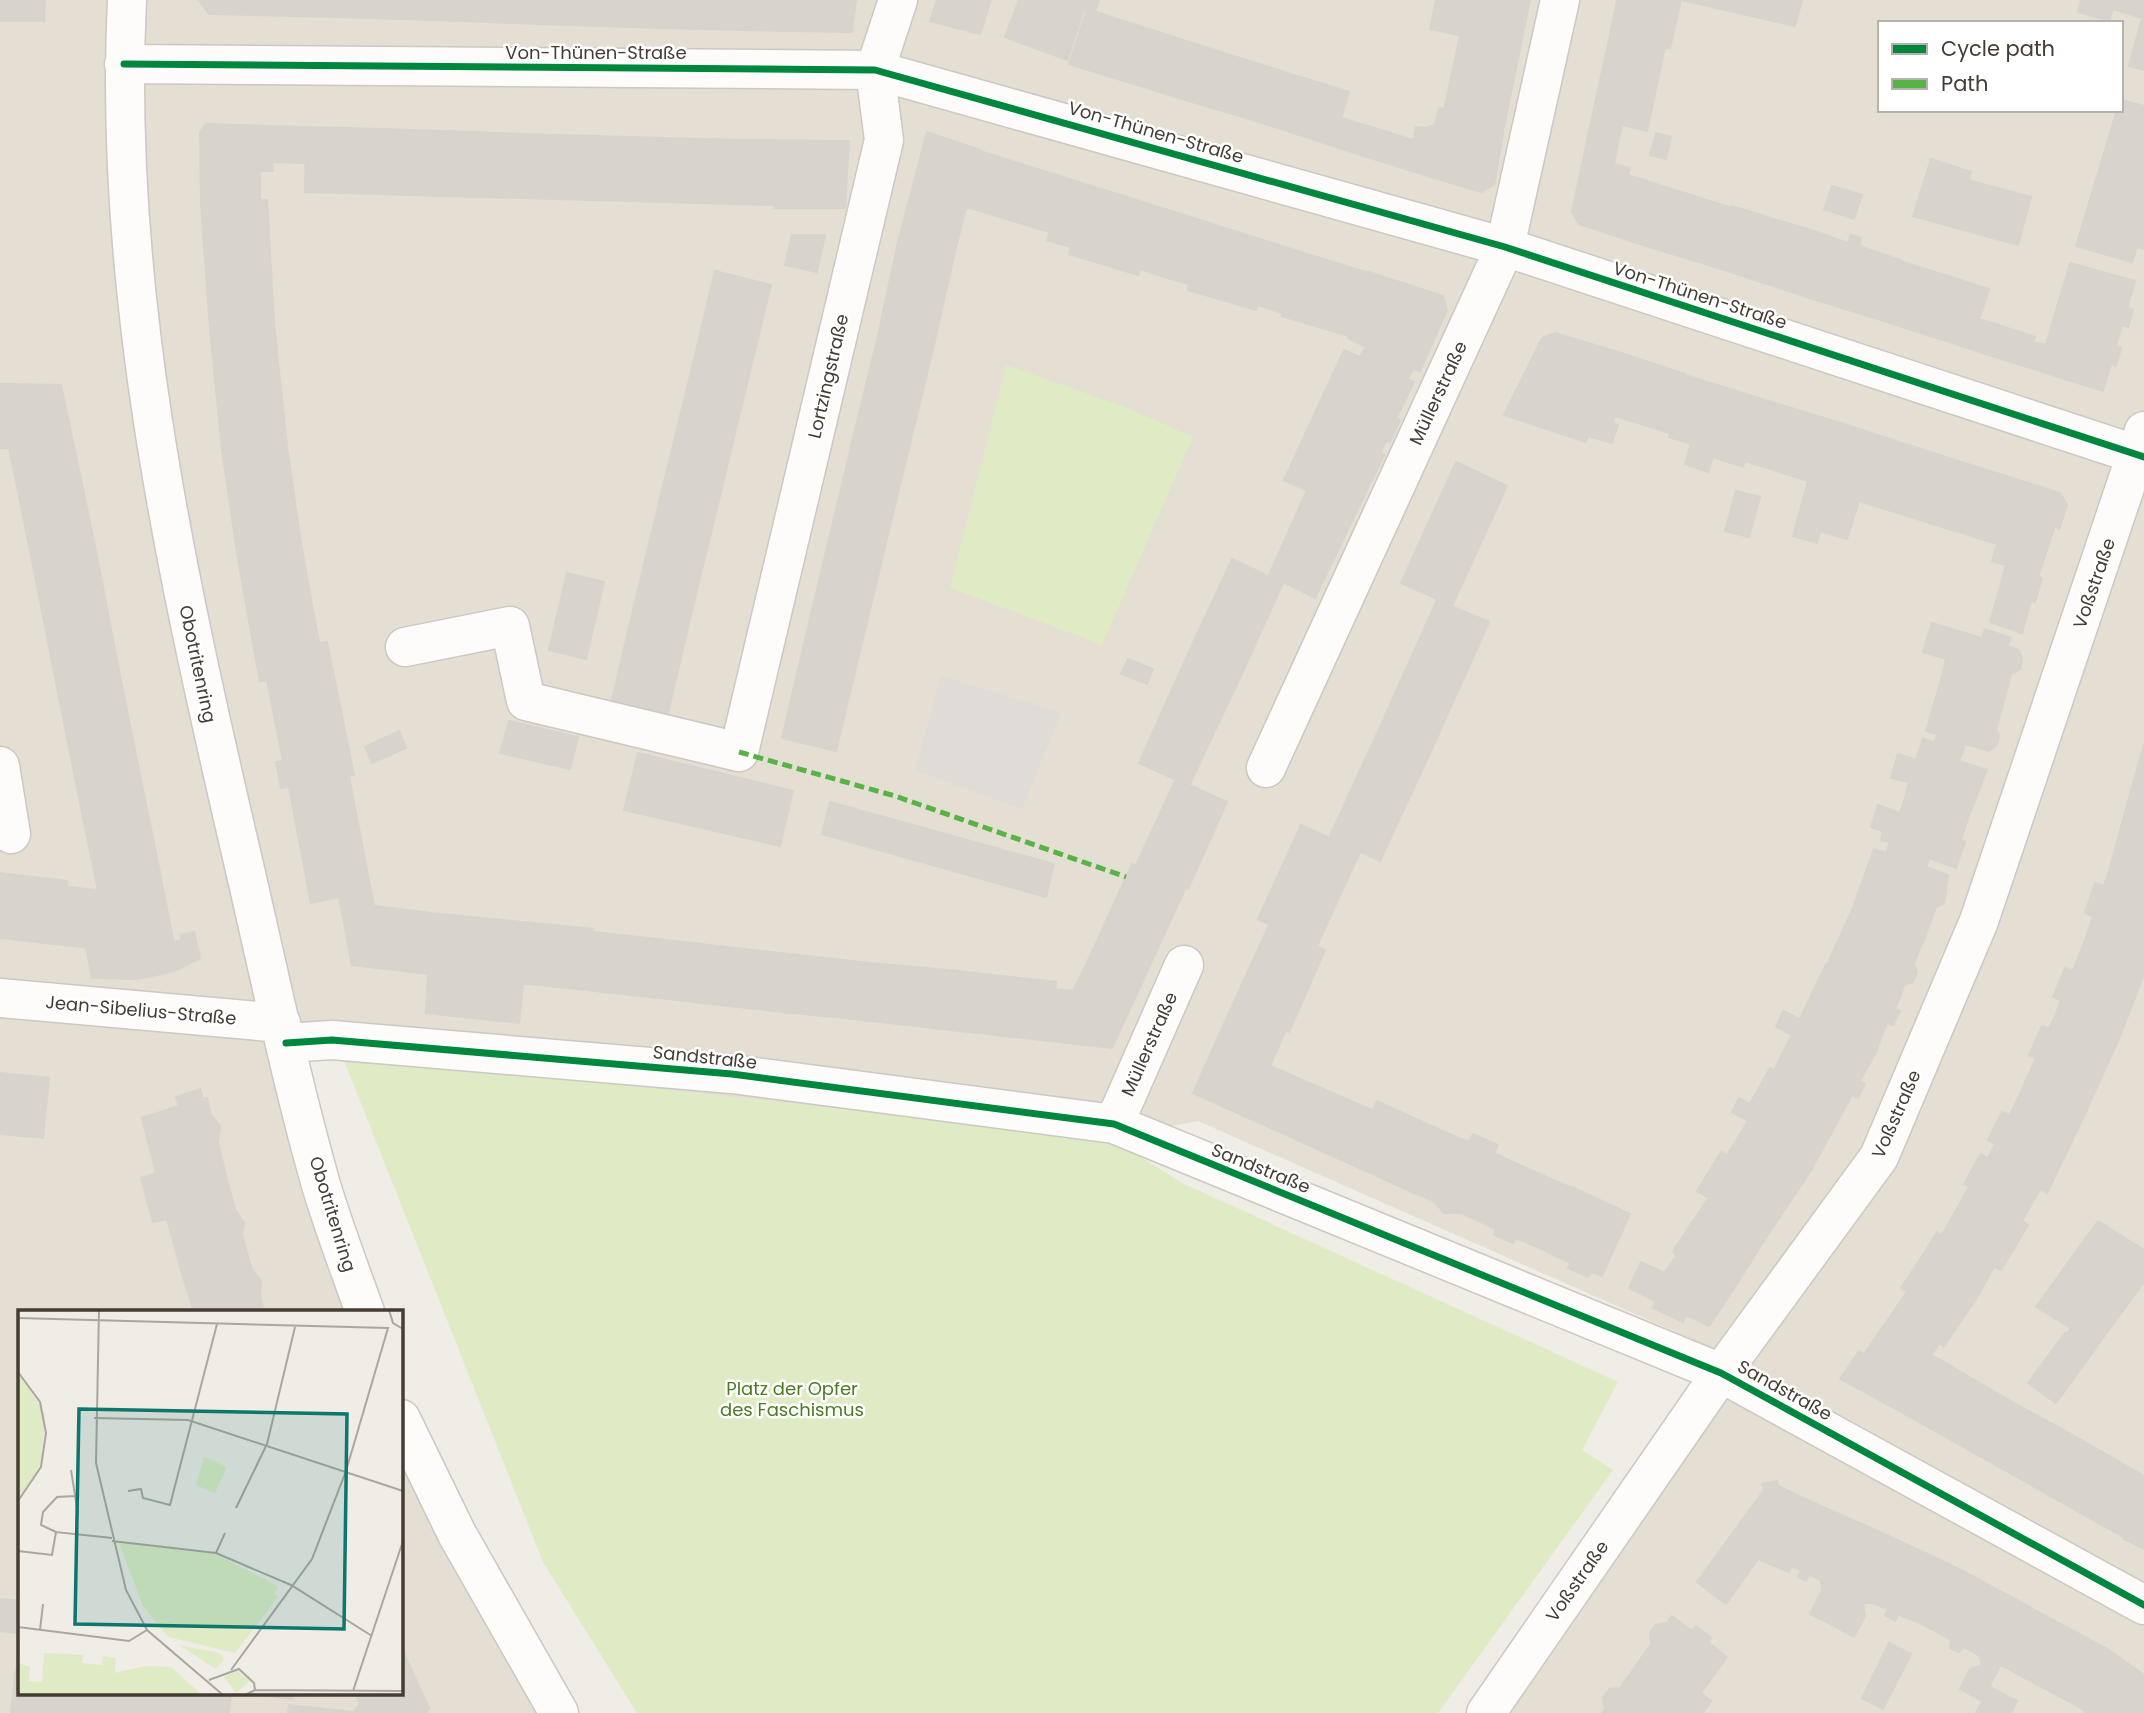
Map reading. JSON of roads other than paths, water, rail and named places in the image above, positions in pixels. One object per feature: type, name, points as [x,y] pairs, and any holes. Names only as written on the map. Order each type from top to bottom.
[{"type":"street","name":"Obotritenring","points":[[127,0],[124,64],[128,194],[151,423],[194,652],[284,1033],[322,1185],[364,1310]]},
{"type":"street","name":"Lortzingstraße","points":[[405,647],[510,626],[526,701],[739,752],[884,140],[876,70],[898,0]]},
{"type":"street","name":"Müllerstraße","points":[[1266,768],[1505,247],[1560,0]]},
{"type":"street","name":"Von-Thünen-Straße","points":[[124,64],[876,70],[1505,247],[2142,447]]},
{"type":"street","name":"Voßstraße","points":[[1486,1713],[1721,1373],[1879,1157],[1979,921],[2142,447]]},
{"type":"street","points":[[0,766],[11,834]]},
{"type":"street","name":"Müllerstraße","points":[[1114,1124],[1184,965]]},
{"type":"street","name":"Jean-Sibelius-Straße","points":[[0,998],[284,1033]]},
{"type":"street","name":"Sandstraße","points":[[284,1033],[332,1040],[732,1074],[1114,1124],[1721,1373],[2144,1605]]},
{"type":"street","points":[[402,1421],[457,1534],[559,1713]]},
{"type":"park label","name":"Platz der Opfer des Faschismus","points":[[792,1398]]}]
